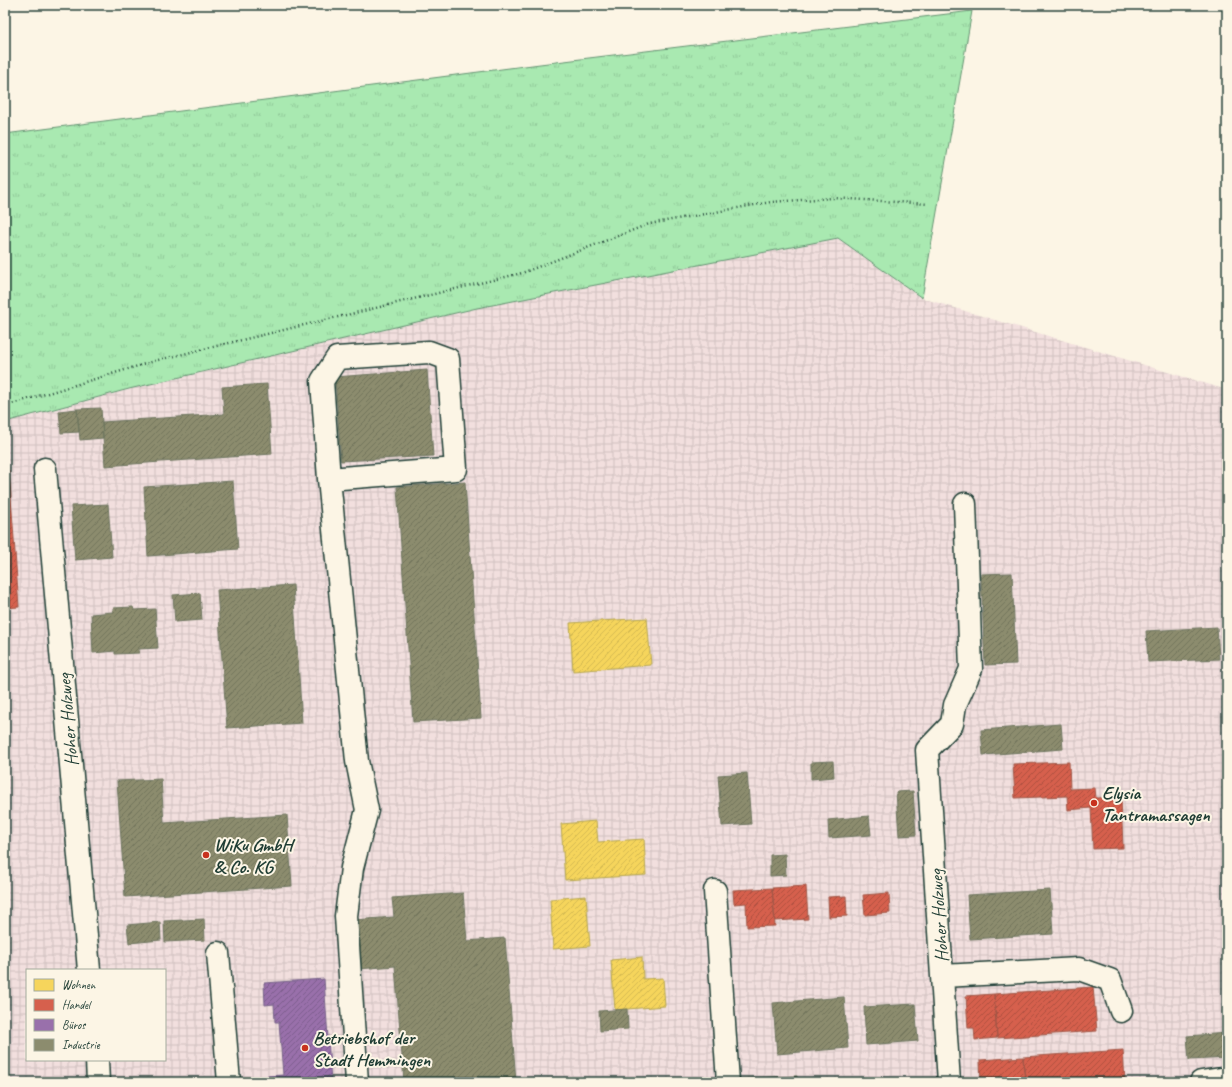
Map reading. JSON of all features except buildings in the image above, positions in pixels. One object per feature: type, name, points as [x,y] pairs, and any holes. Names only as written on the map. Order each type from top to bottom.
[{"type":"street","points":[[329,479],[456,469],[448,359],[429,352],[337,358],[322,381],[329,479],[357,761],[367,810],[352,868],[346,916],[357,1082]]},
{"type":"street","name":"Hoher Holzweg","points":[[45,469],[89,969]]},
{"type":"street","name":"Hoher Holzweg","points":[[949,1082],[927,750],[952,724],[955,705],[971,669],[965,504]]},
{"type":"street","points":[[715,890],[728,1082]]},
{"type":"street","points":[[218,954],[229,1082]]},
{"type":"street","points":[[942,976],[1079,969],[1110,980],[1121,1011]]},
{"type":"street","points":[[97,1061],[98,1082]]},
{"type":"street","points":[[1201,1082],[1227,1078]]},
{"type":"path","points":[[5,406],[158,360],[522,273],[649,224],[771,202],[832,198],[928,204]]},
{"type":"shaded area","points":[[838,238],[922,298],[1227,390],[1227,1082],[5,1082],[5,422],[129,389],[477,308]]},
{"type":"green space","points":[[972,11],[922,298],[838,238],[477,308],[129,389],[5,422],[5,134],[540,64]]},
{"type":"place","name":"Elysia Tantramassagen","points":[[1094,803]]},
{"type":"place","name":"WiKu GmbH & Co. KG","points":[[206,855]]},
{"type":"place","name":"Betriebshof der Stadt Hemmingen","points":[[305,1048]]}]
